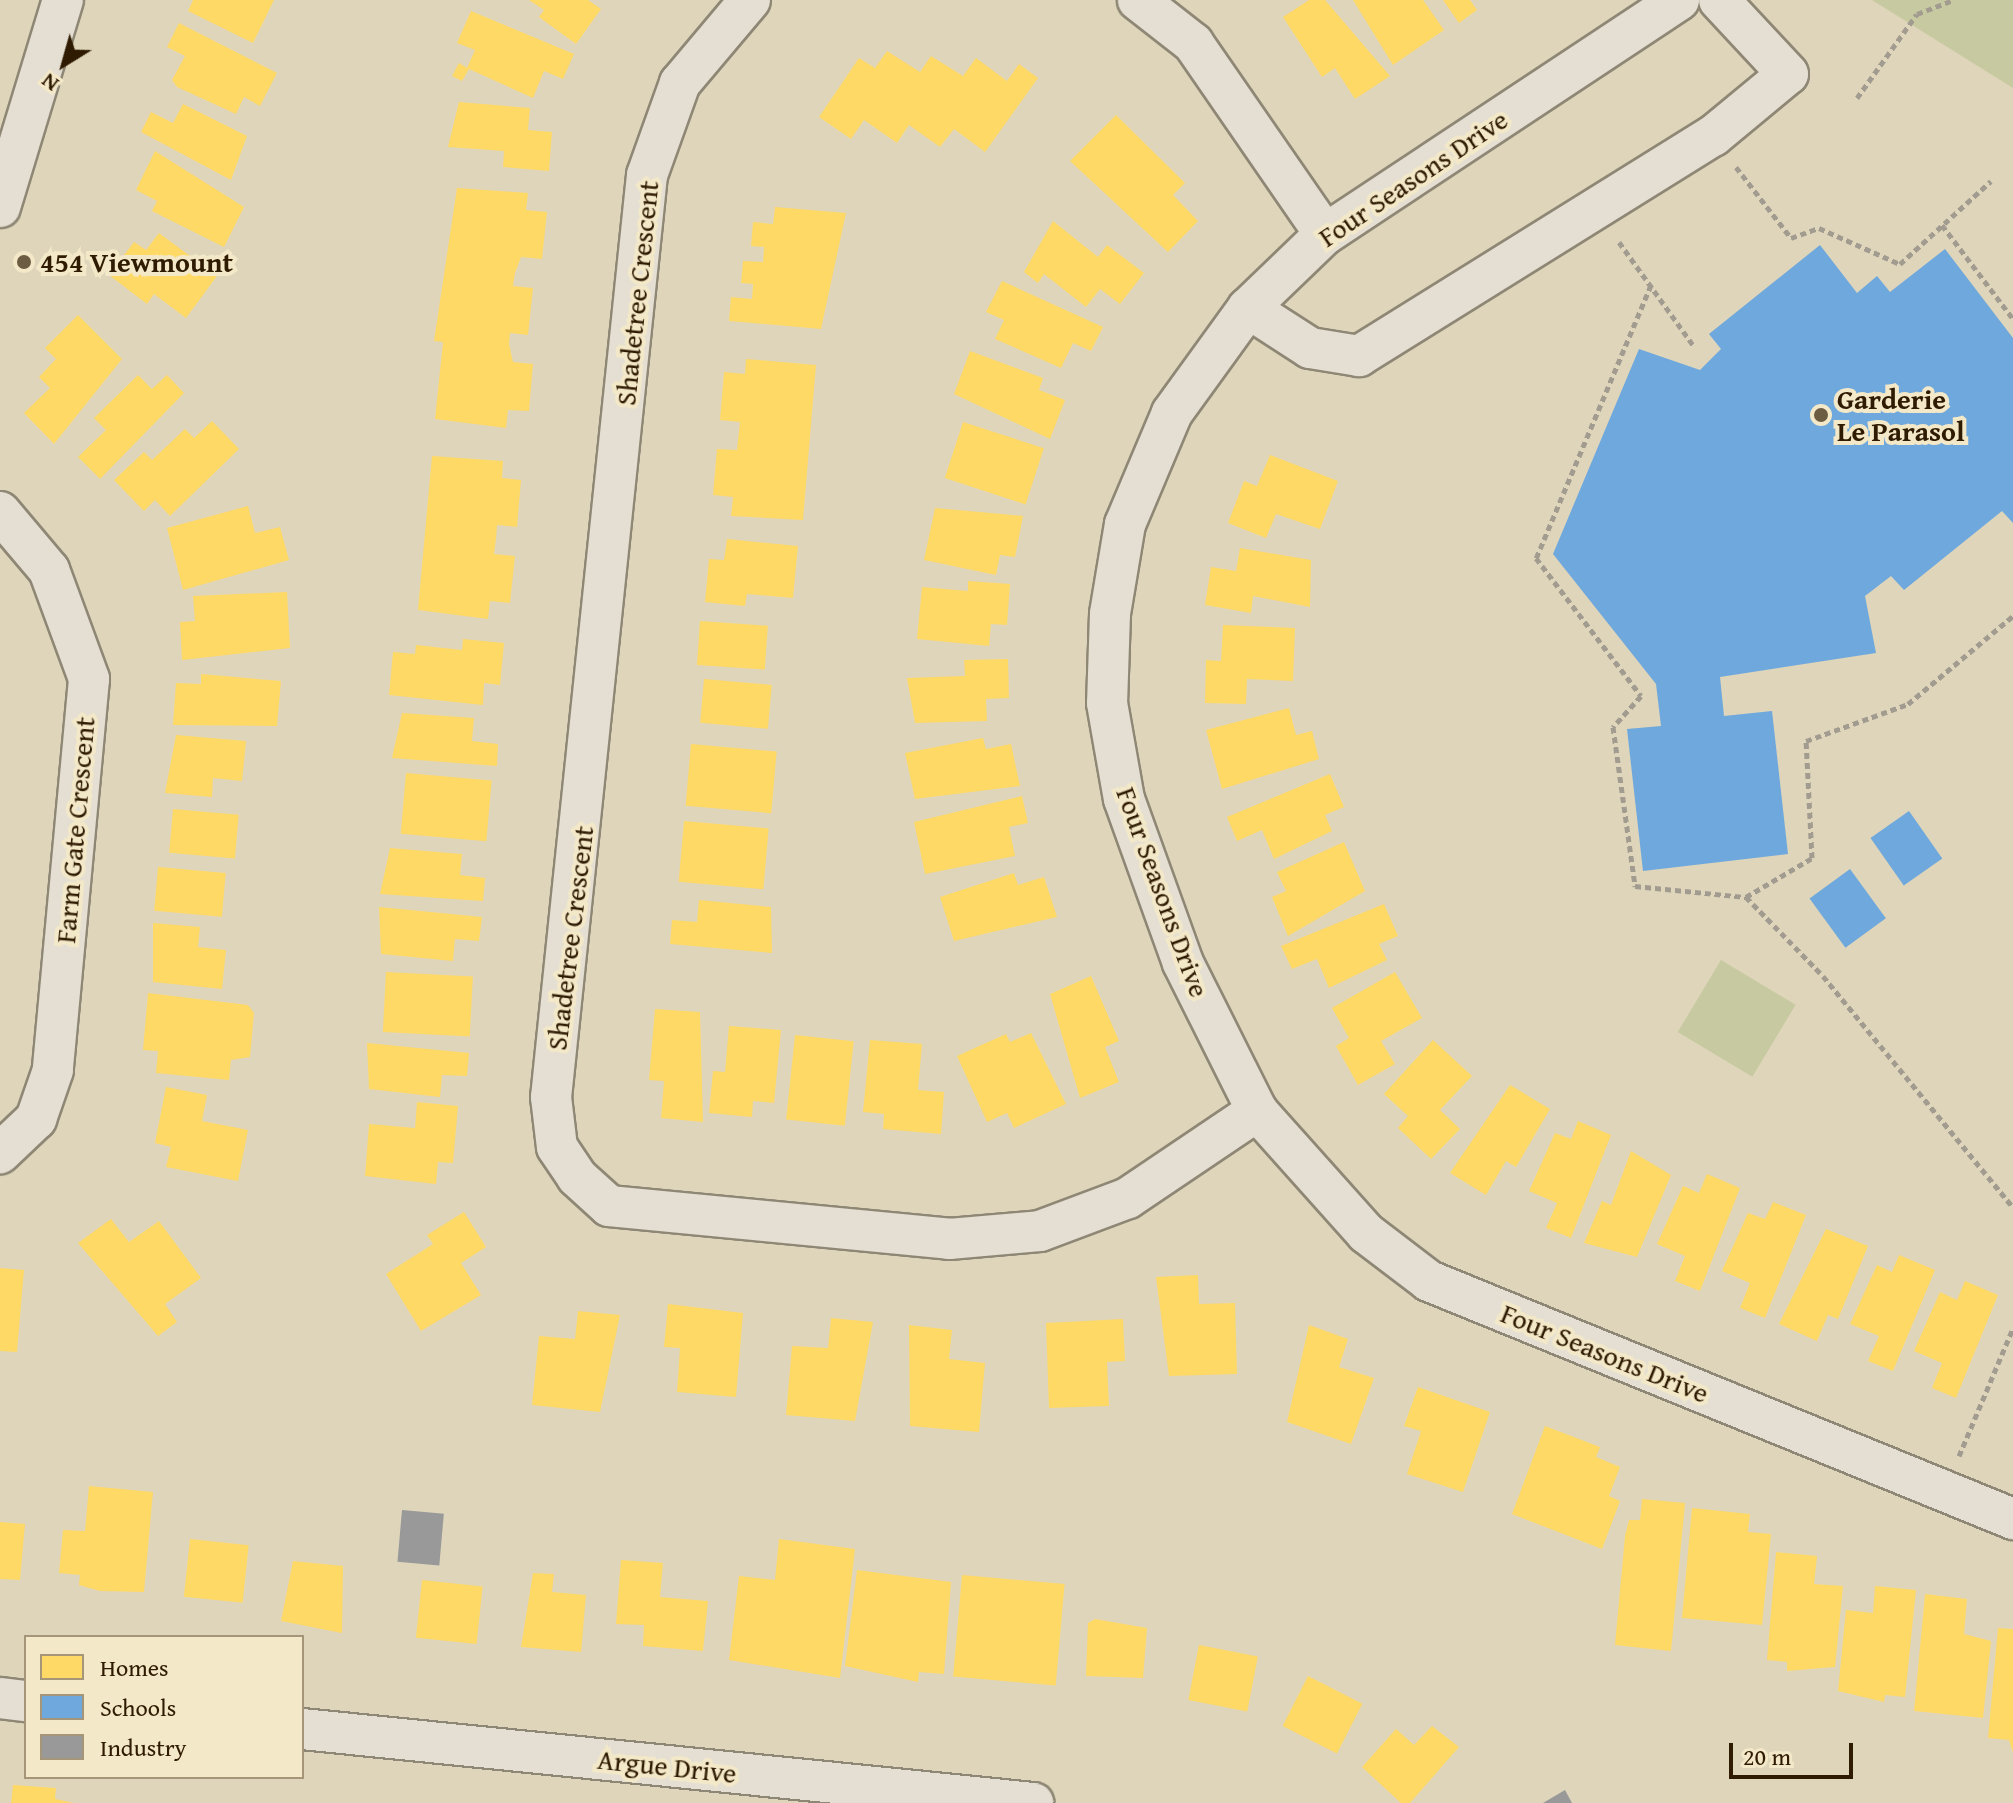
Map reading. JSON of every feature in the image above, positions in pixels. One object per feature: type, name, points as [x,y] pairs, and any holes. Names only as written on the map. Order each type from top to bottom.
[{"type":"street","points":[[0,207],[63,0]]},
{"type":"street","name":"Shadetree Crescent","points":[[750,0],[680,83],[647,175],[551,1097],[557,1147],[609,1206],[949,1239],[1040,1231],[1128,1198],[1257,1111]]},
{"type":"street","points":[[1138,0],[1193,43],[1325,234]]},
{"type":"street","name":"Four Seasons Drive","points":[[1679,0],[1325,234],[1248,308],[1172,413],[1125,524],[1110,614],[1107,703],[1124,799],[1183,963],[1257,1111],[1325,1193],[1429,1281],[2013,1519]]},
{"type":"street","points":[[1248,308],[1310,348],[1359,356],[1713,136],[1788,74],[1719,0]]},
{"type":"street","name":"Farm Gate Crescent","points":[[0,512],[49,570],[89,679],[53,1070],[36,1119],[0,1153]]},
{"type":"street","points":[[0,1698],[24,1701]]},
{"type":"street","name":"Argue Drive","points":[[304,1729],[1033,1803]]},
{"type":"path","points":[[1857,98],[1917,14],[1953,0]]},
{"type":"path","points":[[1713,136],[1791,238],[1819,228],[1900,264],[1991,181]]},
{"type":"path","points":[[1596,209],[1693,345]]},
{"type":"path","points":[[1942,225],[2013,319]]},
{"type":"path","points":[[1651,285],[1536,558],[1641,696],[1613,727],[1635,886],[1746,897],[1812,858],[1806,741],[1908,704],[2013,616]]},
{"type":"path","points":[[1746,897],[1823,976],[2013,1207]]},
{"type":"path","points":[[1944,1491],[2013,1328]]},
{"type":"green space","points":[[1872,0],[2013,0],[2013,88]]},
{"type":"green space","points":[[1721,960],[1796,1005],[1752,1077],[1678,1032]]},
{"type":"building: Homes","points":[[193,0],[274,0],[253,43],[188,11]]},
{"type":"building: Homes","points":[[529,0],[588,0],[601,9],[576,44],[539,17],[544,10]]},
{"type":"building: Homes","points":[[1309,0],[1325,0],[1390,76],[1355,99],[1335,68],[1322,77],[1283,17]]},
{"type":"building: Homes","points":[[1353,0],[1423,0],[1444,30],[1393,65]]},
{"type":"building: Homes","points":[[1443,0],[1470,0],[1477,10],[1459,23]]},
{"type":"building: Homes","points":[[471,11],[574,54],[563,79],[544,71],[533,98],[469,69],[462,81],[452,76],[459,63],[467,68],[475,50],[457,43]]},
{"type":"building: Homes","points":[[179,23],[277,73],[260,106],[244,97],[236,114],[177,87],[172,80],[185,56],[167,47]]},
{"type":"building: Homes","points":[[887,51],[920,72],[931,56],[963,76],[976,58],[1007,81],[1019,64],[1038,78],[985,152],[954,129],[940,147],[909,125],[897,143],[864,120],[851,139],[819,117],[859,58],[875,68]]},
{"type":"building: Homes","points":[[459,102],[530,108],[528,130],[552,132],[549,171],[503,167],[504,151],[448,147]]},
{"type":"building: Homes","points":[[183,104],[247,136],[231,180],[141,132],[151,112],[173,123]]},
{"type":"building: Homes","points":[[1116,115],[1185,183],[1173,195],[1198,221],[1168,252],[1070,161]]},
{"type":"building: Homes","points":[[155,151],[244,207],[224,247],[152,211],[157,201],[136,190]]},
{"type":"building: Homes","points":[[457,188],[528,193],[526,210],[547,212],[542,259],[521,257],[515,273],[513,286],[533,288],[528,335],[510,333],[509,344],[513,362],[533,364],[529,411],[508,410],[506,428],[435,419],[443,342],[434,341]]},
{"type":"building: Homes","points":[[775,207],[846,213],[821,329],[729,321],[731,297],[752,299],[753,284],[741,283],[743,261],[763,262],[764,247],[751,246],[753,222],[773,224]]},
{"type":"building: Homes","points":[[1053,221],[1098,257],[1107,245],[1144,273],[1120,304],[1100,289],[1086,307],[1044,274],[1038,283],[1024,272]]},
{"type":"building: Homes","points":[[159,233],[217,276],[186,318],[154,294],[147,304],[109,275],[134,242],[146,250]]},
{"type":"building: Homes","points":[[1002,281],[1103,327],[1091,351],[1073,343],[1061,368],[995,339],[1004,320],[986,312]]},
{"type":"building: Homes","points":[[78,315],[122,359],[54,444],[24,413],[50,388],[39,377],[56,359],[45,348]]},
{"type":"building: Homes","points":[[970,351],[1043,378],[1039,390],[1065,400],[1050,439],[954,394]]},
{"type":"building: Homes","points":[[746,359],[816,365],[803,520],[731,516],[733,497],[713,495],[717,449],[737,450],[740,422],[720,420],[724,372],[745,374]]},
{"type":"building: Homes","points":[[138,375],[152,389],[167,375],[184,393],[100,479],[78,457],[106,430],[94,418]]},
{"type":"building: Homes","points":[[212,421],[239,449],[170,516],[155,500],[144,511],[114,480],[144,452],[152,460],[185,429],[194,438]]},
{"type":"building: Homes","points":[[963,422],[1044,448],[1026,504],[945,478]]},
{"type":"building: Homes","points":[[1270,455],[1338,481],[1320,529],[1276,514],[1266,538],[1228,523],[1244,481],[1257,486]]},
{"type":"building: Homes","points":[[432,456],[503,461],[502,478],[521,480],[517,527],[497,525],[494,554],[515,556],[510,603],[490,601],[488,619],[418,610]]},
{"type":"building: Homes","points":[[248,506],[255,533],[280,527],[289,560],[183,590],[167,528]]},
{"type":"building: Homes","points":[[935,508],[1023,516],[1015,557],[1000,555],[996,575],[924,560]]},
{"type":"building: Homes","points":[[727,539],[798,546],[793,598],[747,594],[745,606],[705,602],[709,559],[724,560]]},
{"type":"building: Homes","points":[[1240,548],[1311,560],[1310,607],[1253,596],[1251,613],[1205,605],[1211,567],[1236,571]]},
{"type":"building: Homes","points":[[968,581],[1010,584],[1007,625],[991,624],[989,646],[917,639],[922,587],[968,591]]},
{"type":"building: Homes","points":[[287,592],[290,648],[182,660],[180,622],[195,621],[193,596]]},
{"type":"building: Homes","points":[[700,621],[768,626],[765,670],[697,665]]},
{"type":"building: Homes","points":[[1223,625],[1295,628],[1293,681],[1247,679],[1246,704],[1205,703],[1206,660],[1221,661]]},
{"type":"building: Homes","points":[[463,639],[504,643],[500,685],[484,683],[483,705],[389,695],[393,652],[415,654],[416,645],[462,650]]},
{"type":"building: Homes","points":[[1008,659],[1009,698],[986,699],[987,721],[915,723],[907,678],[965,676],[964,660]]},
{"type":"building: Homes","points":[[201,674],[281,681],[277,726],[173,725],[176,683],[201,684]]},
{"type":"building: Homes","points":[[704,679],[772,685],[768,729],[700,723]]},
{"type":"building: Homes","points":[[1289,708],[1296,735],[1312,731],[1319,759],[1222,789],[1206,730]]},
{"type":"building: Homes","points":[[402,713],[474,718],[472,741],[498,744],[497,766],[392,758]]},
{"type":"building: Homes","points":[[176,735],[246,741],[242,781],[213,778],[212,797],[165,793]]},
{"type":"building: Homes","points":[[983,738],[986,749],[1011,744],[1020,786],[915,799],[905,753]]},
{"type":"building: Homes","points":[[691,744],[777,751],[771,813],[686,806]]},
{"type":"building: Homes","points":[[406,773],[492,780],[486,841],[401,834]]},
{"type":"building: Homes","points":[[1330,774],[1344,807],[1325,815],[1332,831],[1274,859],[1262,830],[1237,841],[1227,817]]},
{"type":"building: Homes","points":[[1022,796],[1028,823],[1009,827],[1015,856],[925,874],[914,822]]},
{"type":"building: Homes","points":[[173,809],[239,815],[235,859],[169,853]]},
{"type":"building: Homes","points":[[684,821],[769,828],[763,889],[679,882]]},
{"type":"building: Homes","points":[[1344,842],[1365,891],[1288,936],[1272,897],[1286,891],[1277,872]]},
{"type":"building: Homes","points":[[390,848],[462,854],[460,875],[485,878],[483,901],[380,894]]},
{"type":"building: Homes","points":[[158,867],[226,873],[222,917],[154,911]]},
{"type":"building: Homes","points":[[1014,873],[1018,885],[1044,877],[1057,917],[954,941],[940,897]]},
{"type":"building: Homes","points":[[699,900],[771,907],[772,953],[670,944],[672,920],[697,922]]},
{"type":"building: Homes","points":[[1384,904],[1398,936],[1379,944],[1387,960],[1329,988],[1317,959],[1292,969],[1281,946]]},
{"type":"building: Homes","points":[[379,907],[482,917],[479,941],[455,939],[453,961],[381,954]]},
{"type":"building: Homes","points":[[153,923],[200,927],[198,947],[226,950],[222,989],[153,982]]},
{"type":"building: Homes","points":[[386,972],[473,977],[470,1036],[383,1032]]},
{"type":"building: Homes","points":[[1395,972],[1422,1018],[1381,1041],[1395,1064],[1358,1085],[1336,1046],[1349,1038],[1332,1008]]},
{"type":"building: Homes","points":[[1091,976],[1119,1041],[1105,1047],[1119,1082],[1080,1098],[1050,994]]},
{"type":"building: Homes","points":[[148,993],[248,1005],[254,1013],[250,1057],[231,1060],[229,1080],[156,1073],[158,1051],[143,1050]]},
{"type":"building: Homes","points":[[655,1009],[700,1012],[703,1122],[661,1118],[664,1081],[649,1080]]},
{"type":"building: Homes","points":[[729,1026],[781,1030],[774,1103],[753,1101],[752,1117],[709,1113],[713,1071],[725,1072]]},
{"type":"building: Homes","points":[[1031,1033],[1066,1104],[1014,1128],[1007,1113],[987,1122],[957,1056],[1006,1034],[1010,1042]]},
{"type":"building: Homes","points":[[795,1035],[854,1041],[845,1126],[786,1120]]},
{"type":"building: Homes","points":[[870,1040],[922,1044],[918,1090],[944,1092],[941,1134],[883,1129],[884,1114],[863,1112]]},
{"type":"building: Homes","points":[[1433,1040],[1472,1076],[1440,1110],[1460,1129],[1431,1159],[1398,1128],[1408,1116],[1384,1094]]},
{"type":"building: Homes","points":[[367,1043],[469,1053],[467,1076],[442,1075],[440,1097],[369,1089]]},
{"type":"building: Homes","points":[[1510,1085],[1550,1109],[1516,1167],[1506,1161],[1486,1195],[1450,1173]]},
{"type":"building: Homes","points":[[166,1087],[207,1095],[202,1121],[248,1130],[238,1181],[166,1167],[171,1147],[155,1143]]},
{"type":"building: Homes","points":[[417,1102],[458,1106],[453,1163],[438,1162],[436,1184],[365,1176],[369,1124],[415,1128]]},
{"type":"building: Homes","points":[[1578,1121],[1611,1135],[1571,1238],[1546,1228],[1557,1203],[1529,1191],[1555,1133],[1571,1139]]},
{"type":"building: Homes","points":[[1631,1151],[1671,1175],[1637,1257],[1584,1243],[1602,1201],[1611,1205]]},
{"type":"building: Homes","points":[[1707,1174],[1740,1188],[1700,1291],[1675,1281],[1685,1256],[1657,1244],[1683,1186],[1699,1193]]},
{"type":"building: Homes","points":[[1773,1202],[1806,1215],[1765,1318],[1740,1308],[1750,1283],[1722,1271],[1748,1213],[1765,1219]]},
{"type":"building: Homes","points":[[464,1212],[486,1247],[461,1263],[481,1295],[421,1331],[386,1274],[433,1244],[427,1235]]},
{"type":"building: Homes","points":[[111,1219],[129,1242],[159,1221],[201,1278],[165,1304],[177,1322],[158,1336],[78,1243]]},
{"type":"building: Homes","points":[[1826,1229],[1868,1246],[1838,1319],[1828,1315],[1817,1341],[1779,1324]]},
{"type":"building: Homes","points":[[1899,1255],[1935,1270],[1893,1371],[1868,1361],[1879,1336],[1850,1324],[1877,1265],[1892,1272]]},
{"type":"building: Homes","points":[[0,1268],[24,1270],[17,1352],[0,1351]]},
{"type":"building: Homes","points":[[1198,1275],[1199,1304],[1235,1303],[1237,1374],[1169,1376],[1156,1277]]},
{"type":"building: Homes","points":[[1965,1281],[1998,1295],[1956,1398],[1932,1388],[1942,1363],[1914,1351],[1940,1292],[1957,1300]]},
{"type":"building: Homes","points":[[668,1304],[743,1313],[736,1397],[677,1392],[680,1348],[664,1347]]},
{"type":"building: Homes","points":[[578,1311],[620,1315],[600,1412],[532,1405],[539,1336],[575,1339]]},
{"type":"building: Homes","points":[[831,1318],[873,1322],[855,1421],[786,1415],[792,1346],[828,1348]]},
{"type":"building: Homes","points":[[1123,1319],[1125,1361],[1107,1362],[1109,1406],[1049,1408],[1046,1323]]},
{"type":"building: Homes","points":[[909,1325],[952,1330],[949,1359],[985,1363],[979,1432],[910,1426]]},
{"type":"building: Homes","points":[[1309,1325],[1348,1339],[1339,1367],[1374,1378],[1351,1444],[1287,1422]]},
{"type":"building: Homes","points":[[1418,1387],[1490,1412],[1463,1492],[1407,1474],[1421,1431],[1404,1426]]},
{"type":"building: Homes","points":[[1545,1426],[1600,1447],[1596,1457],[1620,1467],[1609,1496],[1620,1501],[1602,1549],[1512,1514]]},
{"type":"building: Homes","points":[[89,1486],[153,1492],[144,1592],[100,1591],[79,1585],[80,1575],[59,1573],[63,1530],[85,1531]]},
{"type":"building: Homes","points":[[1642,1499],[1685,1503],[1671,1651],[1615,1645],[1625,1536],[1629,1520],[1640,1520]]},
{"type":"building: Homes","points":[[1692,1508],[1750,1514],[1748,1532],[1771,1534],[1762,1625],[1682,1618]]},
{"type":"building: Homes","points":[[0,1522],[25,1524],[20,1580],[0,1579]]},
{"type":"building: Homes","points":[[190,1539],[249,1545],[243,1603],[184,1597]]},
{"type":"building: Homes","points":[[779,1539],[855,1549],[840,1678],[729,1660],[739,1576],[775,1580]]},
{"type":"building: Homes","points":[[1776,1552],[1817,1556],[1814,1584],[1843,1586],[1835,1667],[1787,1671],[1787,1662],[1767,1660]]},
{"type":"building: Homes","points":[[621,1560],[663,1563],[660,1597],[708,1601],[703,1651],[643,1646],[644,1625],[616,1624]]},
{"type":"building: Homes","points":[[293,1561],[343,1566],[342,1633],[281,1621]]},
{"type":"building: Homes","points":[[857,1570],[951,1582],[944,1674],[919,1672],[918,1682],[845,1666]]},
{"type":"building: Homes","points":[[533,1573],[554,1574],[552,1592],[586,1595],[581,1652],[521,1647]]},
{"type":"building: Homes","points":[[962,1575],[1065,1584],[1056,1686],[953,1677]]},
{"type":"building: Homes","points":[[422,1580],[483,1586],[477,1644],[416,1638]]},
{"type":"building: Homes","points":[[1875,1586],[1916,1590],[1905,1697],[1885,1695],[1884,1702],[1838,1691],[1846,1610],[1873,1613]]},
{"type":"building: Homes","points":[[1925,1594],[1967,1599],[1964,1634],[1991,1641],[1983,1718],[1914,1711]]},
{"type":"building: Homes","points":[[1095,1619],[1147,1628],[1143,1678],[1086,1676],[1088,1623]]},
{"type":"building: Homes","points":[[1998,1628],[2013,1629],[2013,1753],[2009,1740],[1988,1738]]},
{"type":"building: Homes","points":[[1199,1645],[1258,1656],[1247,1711],[1188,1700]]},
{"type":"building: Homes","points":[[1308,1676],[1362,1704],[1337,1754],[1283,1726]]},
{"type":"building: Homes","points":[[1432,1726],[1459,1747],[1410,1803],[1401,1803],[1362,1767],[1396,1729],[1414,1745]]},
{"type":"building: Homes","points":[[13,1785],[56,1788],[55,1799],[74,1803],[11,1803]]},
{"type":"building: Schools","points":[[1820,245],[1857,293],[1877,276],[1890,292],[1945,249],[2013,338],[2013,523],[2002,511],[1904,590],[1891,576],[1865,596],[1876,653],[1720,677],[1724,716],[1772,711],[1788,854],[1643,871],[1627,729],[1661,726],[1656,684],[1553,554],[1639,349],[1700,370],[1721,349],[1709,334]]},
{"type":"building: Schools","points":[[1909,811],[1942,859],[1904,885],[1870,838]]},
{"type":"building: Schools","points":[[1850,869],[1886,918],[1845,948],[1810,898]]},
{"type":"building: Industry","points":[[402,1510],[444,1514],[439,1565],[397,1562]]},
{"type":"building: Industry","points":[[1565,1790],[1572,1803],[1543,1803]]},
{"type":"place","name":"454 Viewmount","points":[[24,262]]},
{"type":"place","name":"Garderie Le Parasol","points":[[1821,415]]}]
